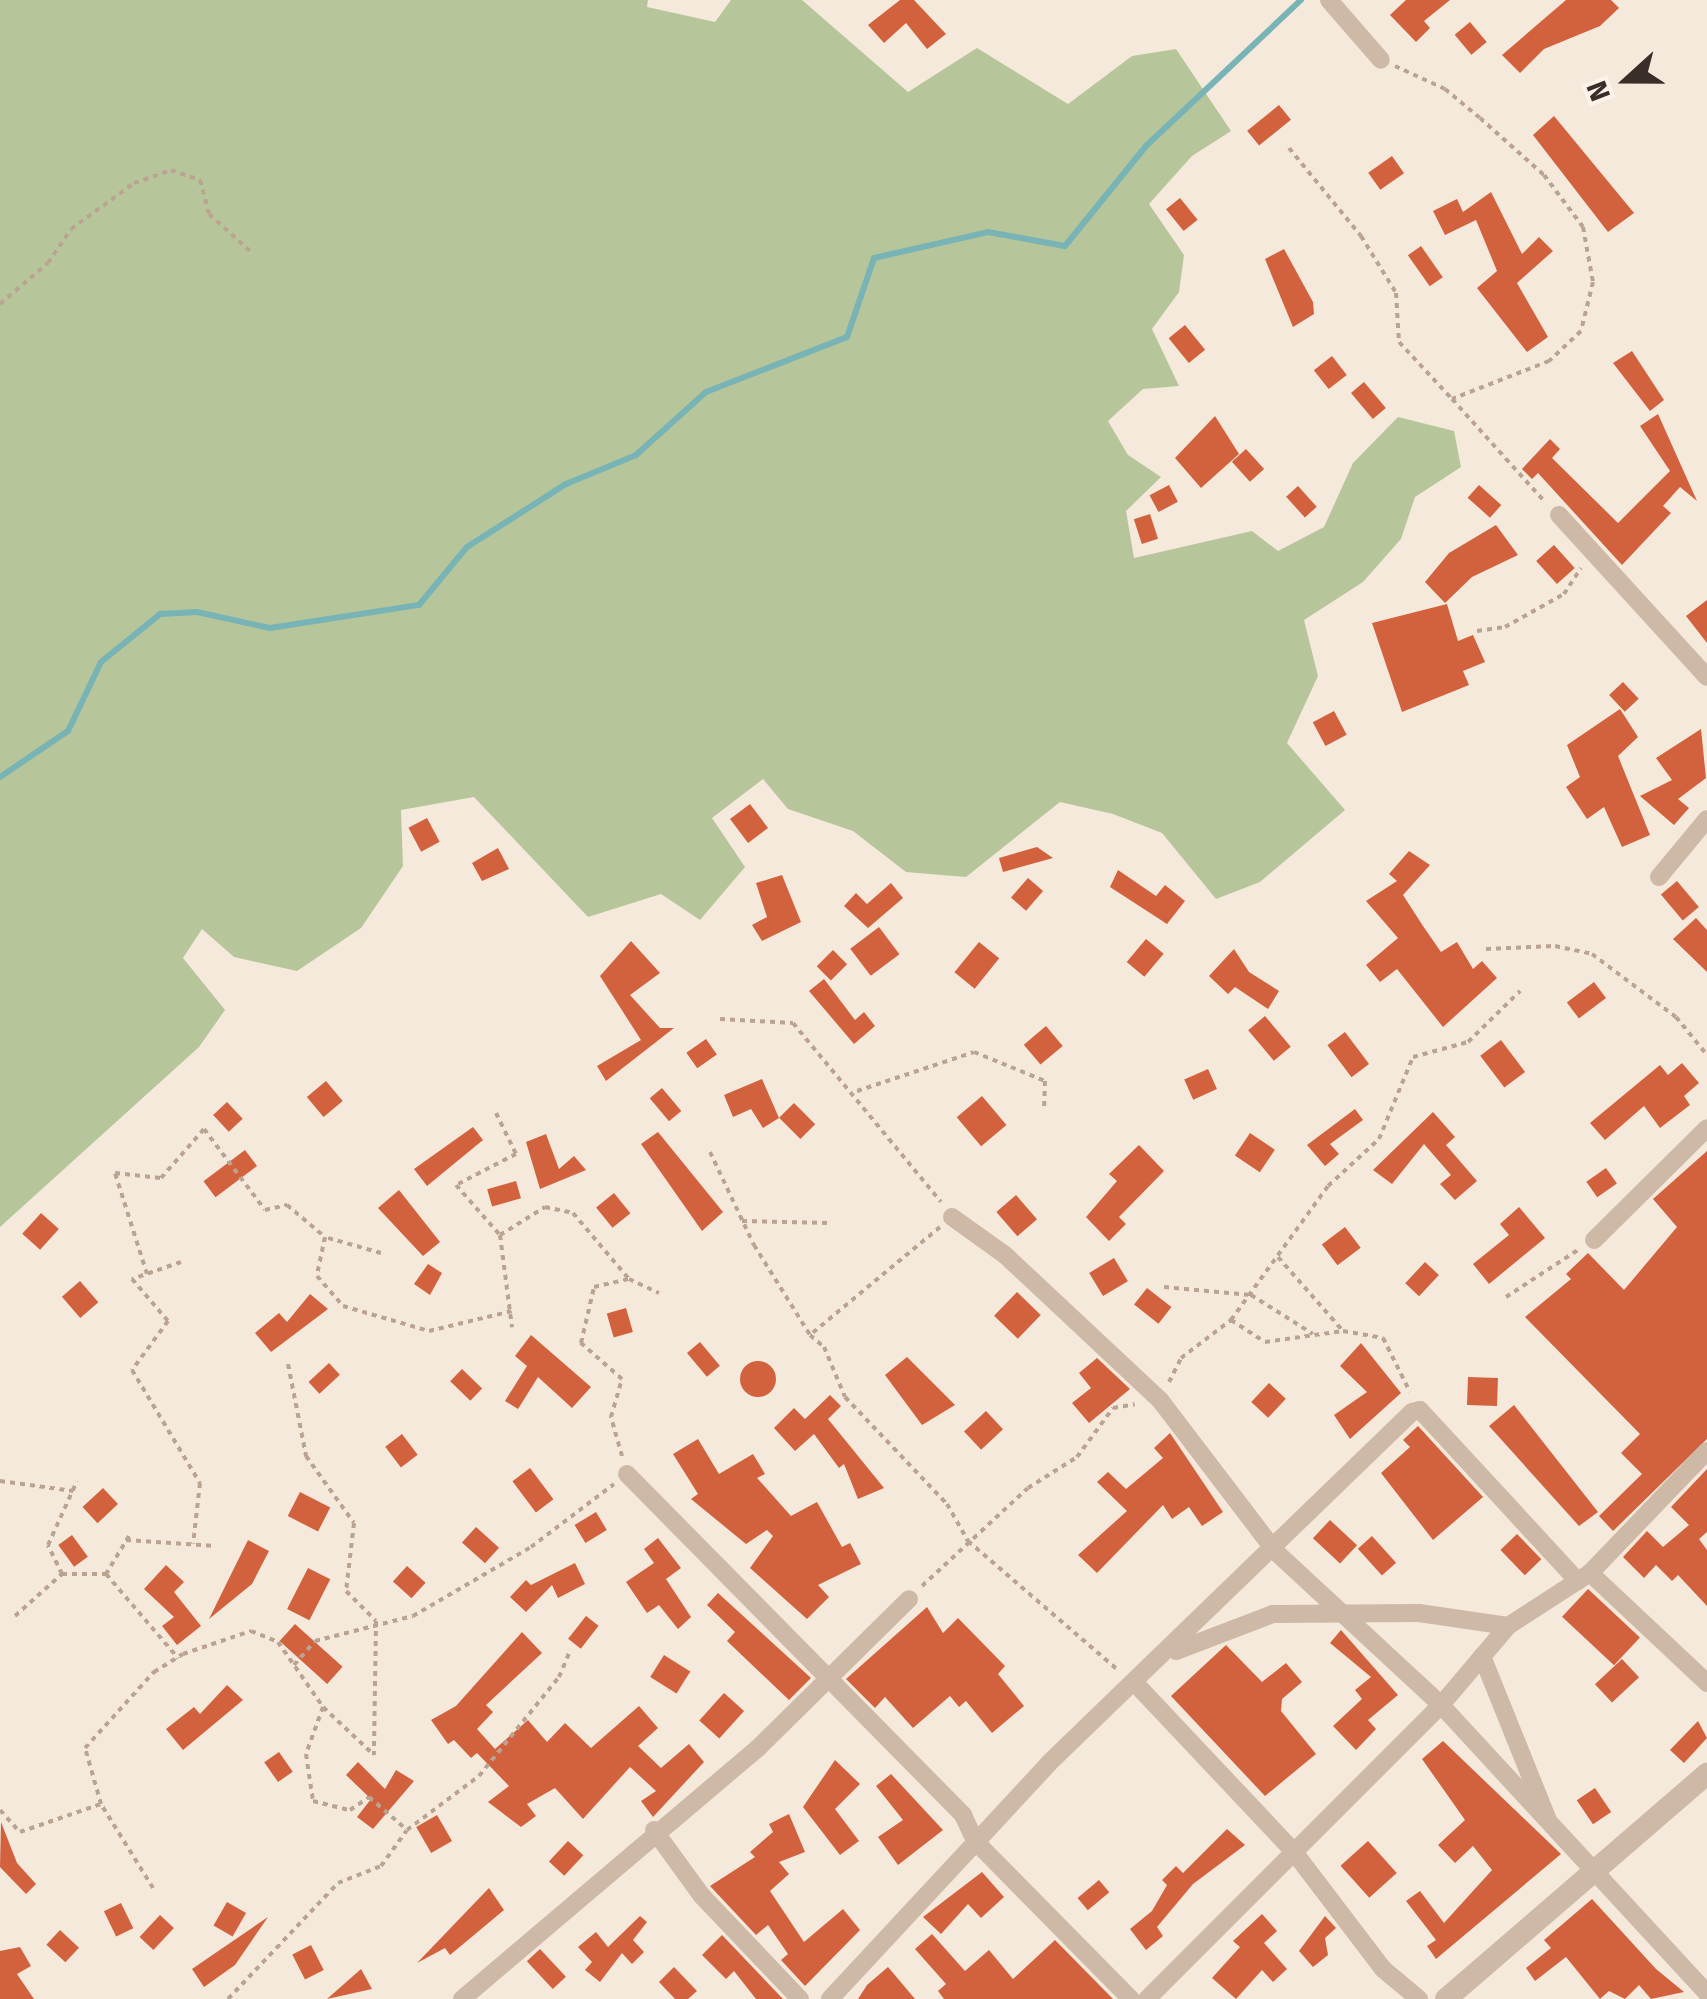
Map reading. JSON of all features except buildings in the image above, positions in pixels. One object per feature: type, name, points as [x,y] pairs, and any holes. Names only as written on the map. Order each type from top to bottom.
[{"type":"street","points":[[1330,0],[1381,60]]},
{"type":"street","points":[[1559,515],[1707,676]]},
{"type":"street","points":[[1659,877],[1707,819]]},
{"type":"street","points":[[1594,1240],[1707,1128]]},
{"type":"street","points":[[952,1216],[1005,1255],[1160,1400],[1276,1552],[1441,1705],[1592,1874],[1707,1993]]},
{"type":"street","points":[[830,1999],[974,1841],[1134,1682],[1276,1552],[1420,1410],[1584,1577],[1707,1682]]},
{"type":"street","points":[[1147,1999],[1441,1705],[1508,1626],[1584,1577],[1707,1451]]},
{"type":"street","points":[[626,1474],[827,1683],[963,1815],[974,1841],[1131,1999]]},
{"type":"street","points":[[462,1999],[827,1683],[910,1598]]},
{"type":"street","points":[[1158,1659],[1272,1614],[1339,1612],[1508,1626]]},
{"type":"street","points":[[1482,1656],[1551,1828]]},
{"type":"street","points":[[1134,1682],[1294,1852],[1383,1969],[1419,1999]]},
{"type":"street","points":[[1446,1999],[1707,1774]]},
{"type":"street","points":[[654,1830],[702,1896],[800,1999]]},
{"type":"path","points":[[1381,60],[1445,89],[1544,175],[1583,227],[1593,282],[1581,331],[1549,362],[1452,399]]},
{"type":"path","points":[[1288,148],[1361,236],[1396,292],[1399,342],[1559,515]]},
{"type":"path","points":[[0,304],[48,263],[72,229],[134,183],[171,170],[200,180],[209,214],[250,251]]},
{"type":"path","points":[[1477,631],[1505,627],[1564,594],[1592,552]]},
{"type":"path","points":[[1486,949],[1555,946],[1592,954],[1676,1017],[1707,1055]]},
{"type":"path","points":[[910,1598],[968,1541],[1077,1457],[1113,1408],[1160,1400],[1182,1358],[1231,1320],[1328,1186],[1392,1119],[1412,1057],[1468,1042],[1520,991]]},
{"type":"path","points":[[720,1019],[793,1023],[856,1091],[952,1216],[810,1336]]},
{"type":"path","points":[[856,1091],[974,1052],[1045,1081],[1044,1111]]},
{"type":"path","points":[[496,1112],[516,1154],[456,1186],[500,1235],[512,1327]]},
{"type":"path","points":[[147,1274],[115,1173],[161,1178],[204,1129],[265,1210],[287,1204],[325,1238],[381,1252]]},
{"type":"path","points":[[710,1152],[742,1220],[810,1336],[824,1347],[845,1396],[947,1504],[968,1541],[1134,1682]]},
{"type":"path","points":[[500,1235],[545,1207],[573,1213],[629,1279],[659,1293]]},
{"type":"path","points":[[742,1220],[830,1223]]},
{"type":"path","points":[[325,1238],[317,1276],[344,1306],[429,1331],[512,1312]]},
{"type":"path","points":[[1506,1298],[1594,1240]]},
{"type":"path","points":[[1278,1257],[1343,1331]]},
{"type":"path","points":[[181,1262],[132,1280],[168,1321],[132,1370],[200,1484],[194,1544]]},
{"type":"path","points":[[294,1665],[314,1641],[376,1620],[413,1616],[531,1547],[626,1474],[611,1418],[622,1379],[581,1343],[594,1286],[629,1279]]},
{"type":"path","points":[[1164,1287],[1251,1294],[1314,1335]]},
{"type":"path","points":[[1231,1320],[1266,1342],[1343,1331],[1382,1338],[1420,1410]]},
{"type":"path","points":[[153,1888],[102,1804],[85,1748],[154,1672],[178,1658],[250,1631],[278,1642],[324,1707],[374,1755],[376,1620],[346,1590],[354,1523],[306,1456],[288,1364]]},
{"type":"path","points":[[0,1481],[72,1491]]},
{"type":"path","points":[[62,1574],[48,1545],[77,1481]]},
{"type":"path","points":[[106,1574],[128,1538],[216,1546]]},
{"type":"path","points":[[15,1616],[62,1574],[106,1574],[178,1658]]},
{"type":"path","points":[[228,1999],[338,1883],[381,1866],[407,1830],[479,1776],[559,1677],[571,1649]]},
{"type":"path","points":[[324,1707],[306,1754],[313,1801],[350,1810],[369,1797],[407,1830]]},
{"type":"path","points":[[0,1810],[20,1832],[102,1804]]},
{"type":"green space","points":[[0,0],[648,0],[647,7],[715,22],[731,0],[802,0],[908,92],[977,48],[1068,104],[1132,56],[1176,49],[1231,131],[1192,156],[1149,204],[1184,255],[1179,292],[1152,329],[1179,386],[1143,389],[1108,421],[1128,455],[1161,477],[1126,511],[1134,558],[1252,531],[1278,551],[1324,527],[1353,463],[1398,417],[1454,431],[1461,467],[1415,497],[1401,539],[1363,582],[1304,620],[1318,676],[1287,743],[1345,810],[1260,882],[1216,899],[1162,833],[1113,814],[1060,802],[966,877],[906,872],[853,831],[788,809],[763,779],[712,818],[745,867],[700,920],[661,894],[588,917],[474,797],[401,810],[403,866],[361,928],[297,971],[234,957],[202,929],[183,958],[225,1010],[199,1047],[0,1227]]},
{"type":"waterway","points":[[0,777],[68,731],[101,662],[160,614],[197,612],[270,628],[419,605],[467,547],[566,484],[636,455],[706,392],[847,337],[874,258],[988,232],[1065,246],[1146,146],[1301,0]]}]
